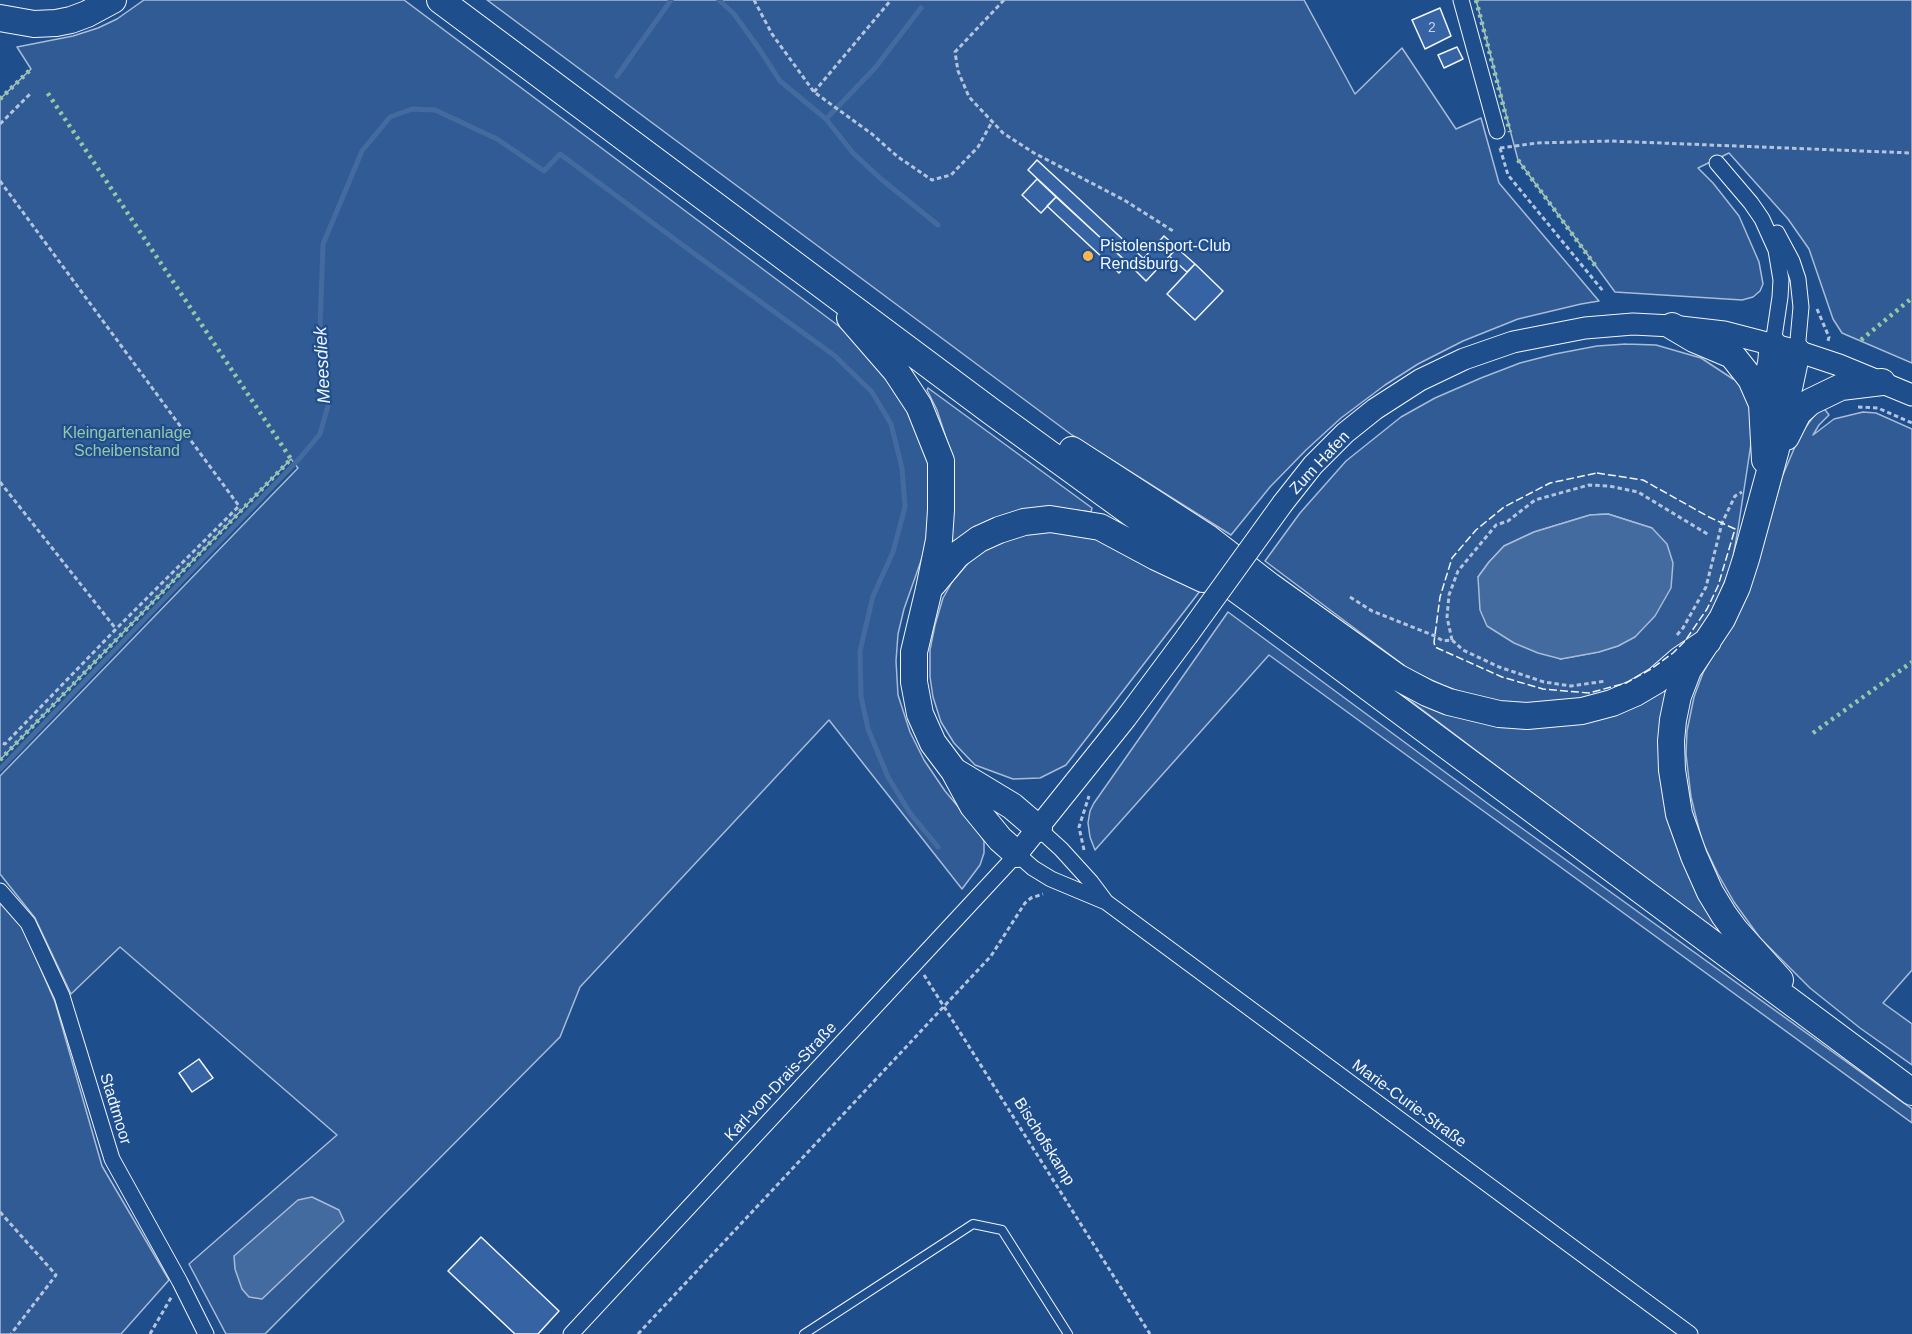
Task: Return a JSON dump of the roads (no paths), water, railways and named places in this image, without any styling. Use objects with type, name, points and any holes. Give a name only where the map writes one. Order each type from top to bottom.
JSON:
[{"type":"highway","points":[[0,18],[33,24],[56,23],[87,14],[113,0]]},
{"type":"highway","points":[[440,0],[1912,1092]]},
{"type":"highway","points":[[817,279],[896,371],[919,406],[941,461],[939,540],[914,652],[914,682],[920,714],[933,743],[954,771],[978,814],[1017,854]]},
{"type":"highway","points":[[1672,326],[1694,339],[1732,355],[1750,380],[1762,404]]},
{"type":"highway","points":[[1785,347],[1771,363],[1762,404],[1756,488],[1746,560],[1737,587],[1722,619],[1688,670],[1678,696],[1671,741],[1672,770],[1679,814],[1686,837],[1710,892],[1735,930],[1775,976],[1862,1055]]},
{"type":"highway","points":[[1776,449],[1785,347]]},
{"type":"highway","points":[[1756,488],[1798,413],[1810,402],[1841,387],[1882,382]]},
{"type":"highway","points":[[1001,418],[1050,436],[1208,538],[1270,586],[1397,677],[1449,702],[1499,714],[1527,716],[1582,711],[1612,703],[1635,693],[1657,680],[1680,660],[1708,641]]},
{"type":"highway","points":[[929,590],[957,555],[979,539],[1024,522],[1050,519],[1100,527],[1156,557],[1255,603]]},
{"type":"highway","points":[[954,771],[1012,806],[1039,829]]},
{"type":"main road","name":"Zum Hafen","points":[[1017,854],[1126,718],[1313,465],[1345,434],[1375,410],[1420,380],[1464,358],[1513,342],[1585,328],[1633,324],[1724,332],[1785,347],[1912,395]]},
{"type":"street","points":[[1461,0],[1497,131]]},
{"type":"street","points":[[1717,163],[1767,218],[1783,242],[1798,279],[1801,307],[1785,347]]},
{"type":"street","points":[[1751,202],[1762,219],[1776,250],[1785,347]]},
{"type":"street","name":"Marie-Curie-Straße","points":[[1039,829],[1061,849],[1106,902]]},
{"type":"street","name":"Marie-Curie-Straße","points":[[1017,854],[1033,868],[1051,879],[1106,902],[1690,1334]]},
{"type":"street","name":"Karl-von-Drais-Straße","points":[[571,1334],[1017,854]]},
{"type":"street","name":"Stadtmoor","points":[[0,891],[28,923],[62,996],[111,1159],[180,1282],[206,1334]]},
{"type":"lane","points":[[804,1334],[973,1224],[1002,1230],[1068,1334]]},
{"type":"waterway","name":"Meesdiek","points":[[617,76],[671,0]]},
{"type":"waterway","points":[[719,0],[734,14],[780,81],[826,119],[875,68],[921,8]]},
{"type":"waterway","name":"Meesdiek","points":[[0,769],[300,458],[320,434],[329,402],[320,328],[323,244],[362,151],[390,117],[412,109],[435,110],[497,139],[544,171],[560,154],[835,356],[872,392],[891,424],[902,468],[905,507],[893,552],[873,596],[860,651],[861,696],[868,729],[888,777],[910,813],[938,847]]},
{"type":"waterway","points":[[826,119],[853,153],[938,225]]},
{"type":"place","name":"Pistolensport-Club Rendsburg","points":[[1088,256]]},
{"type":"park label","name":"Kleingartenanlage Scheibenstand","points":[[127,443]]}]
